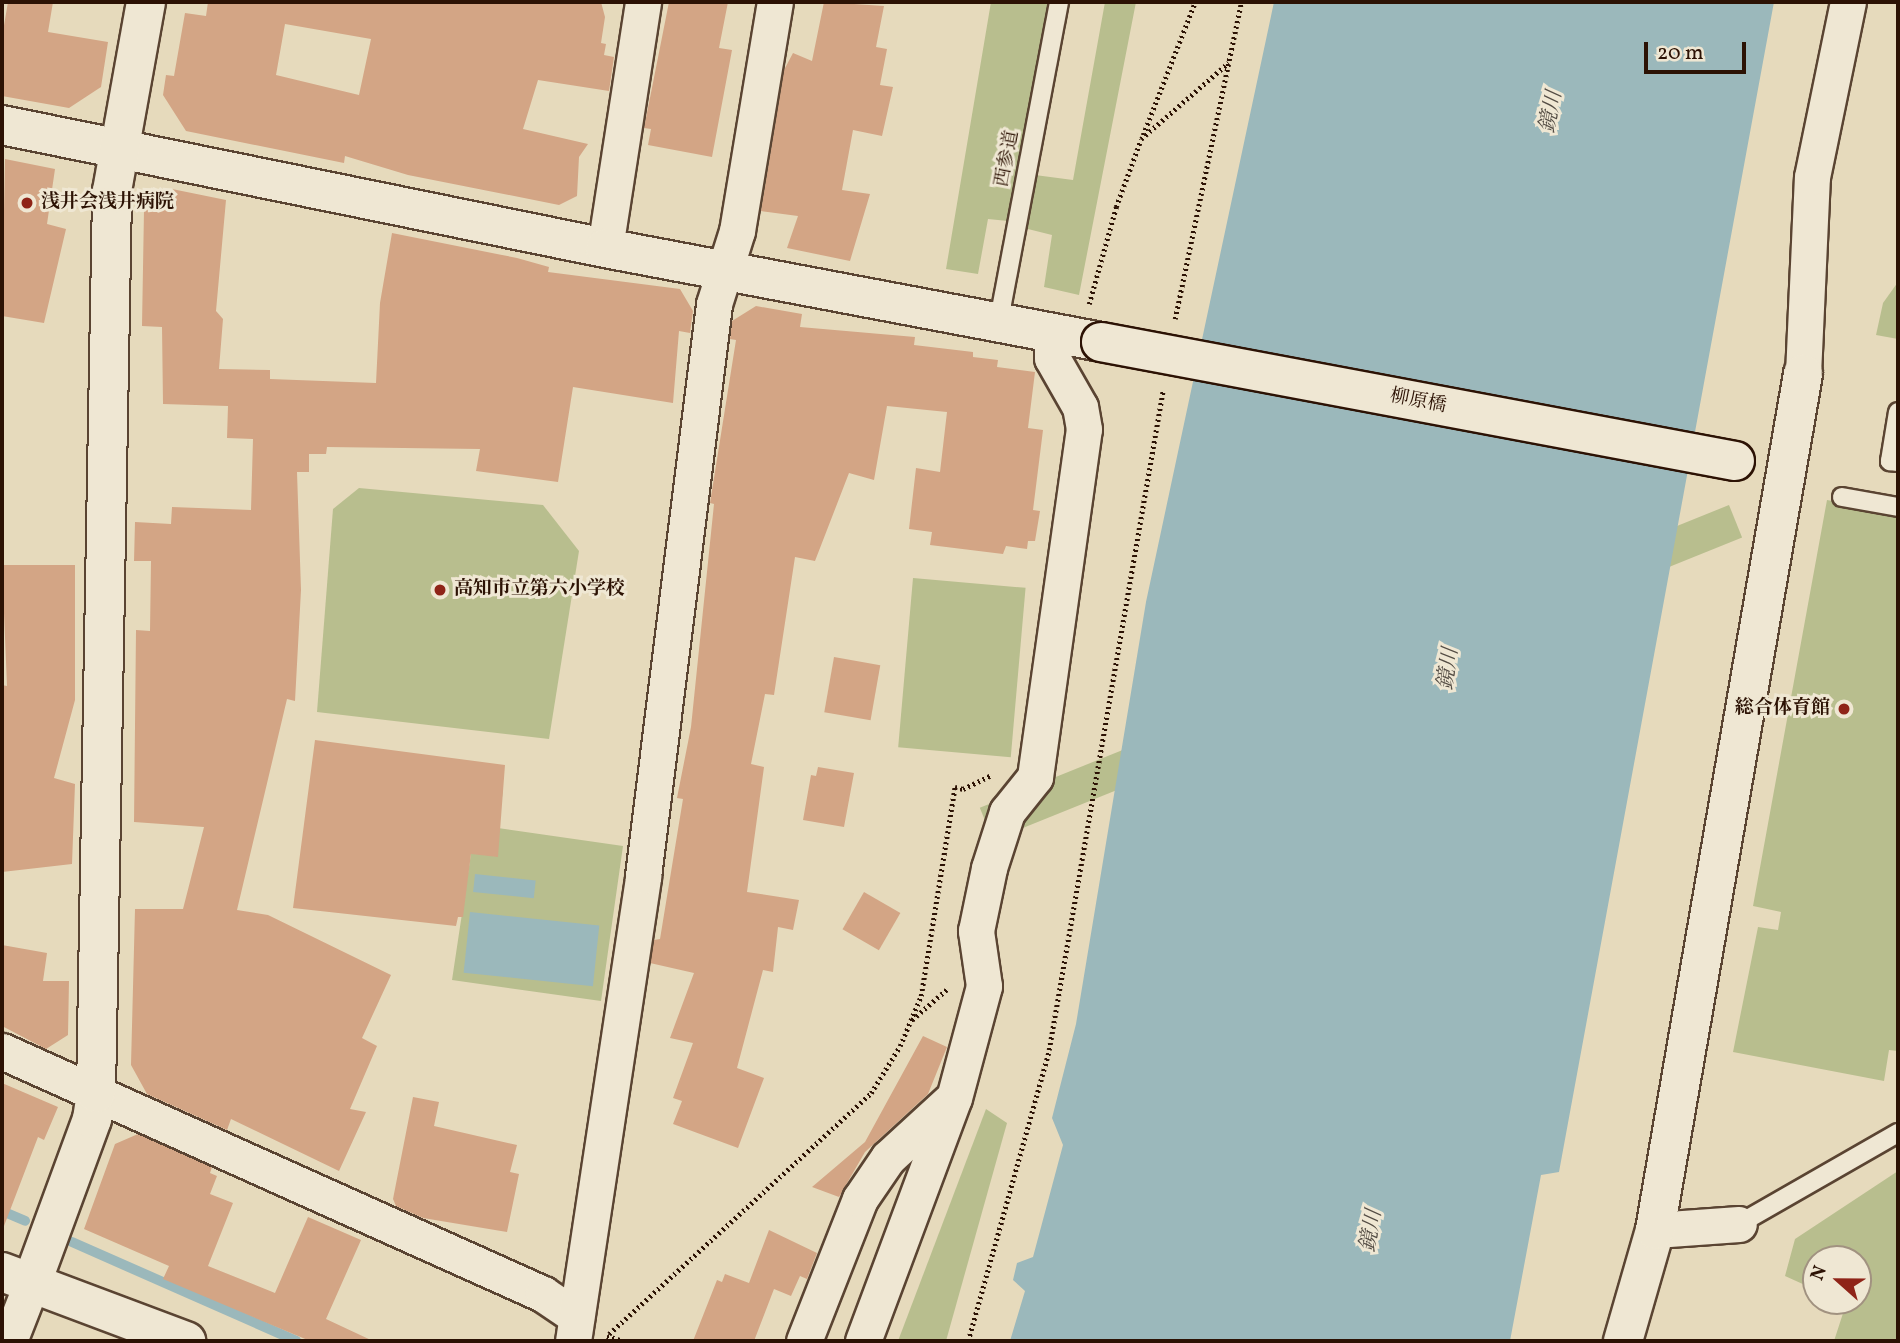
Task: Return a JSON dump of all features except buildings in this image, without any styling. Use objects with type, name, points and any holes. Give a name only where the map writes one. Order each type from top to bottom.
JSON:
[{"type":"street","points":[[9,1341],[11,1288],[92,1119],[96,1093],[112,191],[146,2]]},
{"type":"street","points":[[606,248],[643,2]]},
{"type":"street","points":[[585,1331],[714,304],[737,231],[775,2]]},
{"type":"street","points":[[1623,1341],[1655,1230],[1803,374],[1812,177],[1848,2]]},
{"type":"street","name":"柳原橋","points":[[2,125],[606,248],[726,268],[1052,334],[1094,326],[1785,470]]},
{"type":"street","points":[[863,1341],[954,1098],[984,986],[976,931],[989,868],[1007,812],[1035,777],[1084,429],[1080,407],[1052,358],[1052,334]]},
{"type":"street","points":[[2,1051],[543,1294],[585,1331]]},
{"type":"street","points":[[804,1341],[860,1199],[888,1158],[954,1098]]},
{"type":"street","points":[[1655,1230],[1739,1224]]},
{"type":"street","points":[[11,1288],[70,1295],[186,1341]]},
{"type":"lane","name":"西参道","points":[[998,324],[1059,2]]},
{"type":"lane","points":[[1898,412],[1890,461],[1898,462]]},
{"type":"lane","points":[[1842,497],[1898,507]]},
{"type":"lane","points":[[1739,1224],[1898,1133]]},
{"type":"path","points":[[1094,326],[1116,207],[1195,2]]},
{"type":"path","points":[[1173,329],[1241,2]]},
{"type":"path","points":[[1141,139],[1228,63]]},
{"type":"path","points":[[968,1341],[1049,1050],[1164,384]]},
{"type":"path","points":[[585,1331],[871,1093],[912,1021]]},
{"type":"path","points":[[585,1331],[623,1341]]},
{"type":"green space","points":[[991,2],[1050,2],[1008,221],[988,219],[978,274],[946,269]]},
{"type":"green space","points":[[1105,2],[1136,2],[1079,295],[1044,287],[1052,235],[1024,228],[1035,175],[1073,180]]},
{"type":"green space","points":[[1898,282],[1898,339],[1876,335],[1883,303]]},
{"type":"green space","points":[[359,488],[543,505],[579,551],[549,739],[317,712],[333,509]]},
{"type":"green space","name":"総合体育館","points":[[1827,500],[1898,513],[1898,1051],[1889,1050],[1884,1081],[1733,1052],[1758,927],[1778,930],[1781,912],[1753,906]]},
{"type":"green space","points":[[1729,505],[1742,537],[993,840],[980,808]]},
{"type":"green space","points":[[913,578],[1026,588],[1011,757],[898,747]]},
{"type":"green space","points":[[487,788],[503,790],[498,828],[623,846],[601,1001],[452,980],[475,827]]},
{"type":"green space","points":[[986,1109],[1007,1123],[946,1341],[898,1341]]},
{"type":"green space","points":[[1898,1171],[1898,1341],[1834,1341],[1842,1315],[1872,1315],[1872,1245],[1802,1245],[1802,1284],[1785,1276],[1795,1239]]},
{"type":"water","name":"鏡川","points":[[1274,2],[1774,2],[1559,1172],[1541,1175],[1510,1341],[1010,1341],[1025,1291],[1013,1280],[1017,1263],[1033,1257],[1063,1145],[1052,1118],[1076,1024],[1146,602]]},
{"type":"water","points":[[475,874],[536,880],[534,898],[473,892]]},
{"type":"water","points":[[470,912],[599,926],[593,986],[464,973]]},
{"type":"waterway","points":[[2,1211],[25,1221]]},
{"type":"waterway","points":[[72,1242],[296,1341]]},
{"type":"place","name":"浅井会浅井病院","points":[[27,203]]},
{"type":"place","name":"高知市立第六小学校","points":[[440,590]]},
{"type":"place","name":"総合体育館","points":[[1844,709]]}]
